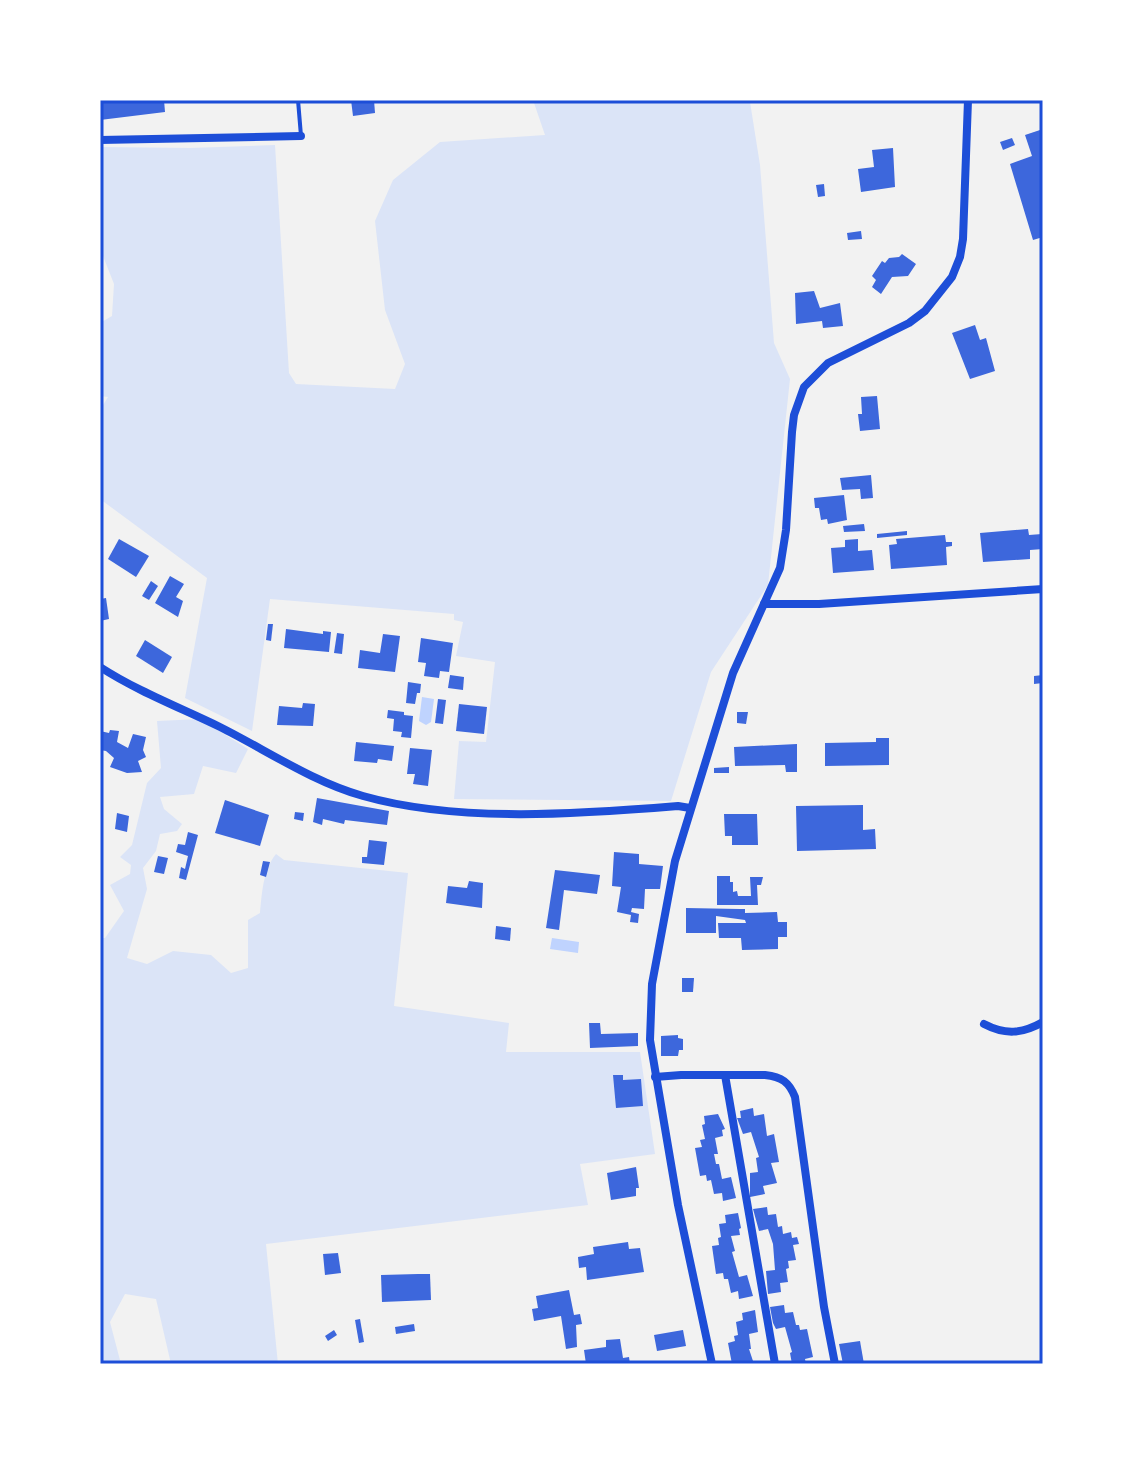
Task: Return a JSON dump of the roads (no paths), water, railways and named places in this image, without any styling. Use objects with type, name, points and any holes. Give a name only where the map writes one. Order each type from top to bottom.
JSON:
[{"type":"street","points":[[712,1364],[678,1205],[655,1077],[649,1014],[675,861],[733,673],[783,556],[794,415],[804,387],[828,363],[909,323],[925,311],[952,277],[960,257],[967,200],[968,100]]},
{"type":"street","points":[[100,140],[301,136]]},
{"type":"street","points":[[764,604],[819,604],[1043,589]]},
{"type":"street","points":[[100,667],[316,777],[362,796],[420,807],[513,813],[690,808]]},
{"type":"street","points":[[984,1024],[1009,1033],[1023,1031],[1043,1022]]},
{"type":"street","points":[[655,1077],[725,1075],[777,1077],[786,1081],[795,1097],[824,1307],[835,1364]]},
{"type":"street","points":[[725,1075],[775,1364]]},
{"type":"lane","points":[[298,100],[301,136]]},
{"type":"water","points":[[422,697],[434,699],[431,722],[426,725],[419,721]]},
{"type":"water","points":[[552,938],[579,942],[578,953],[550,949]]}]
